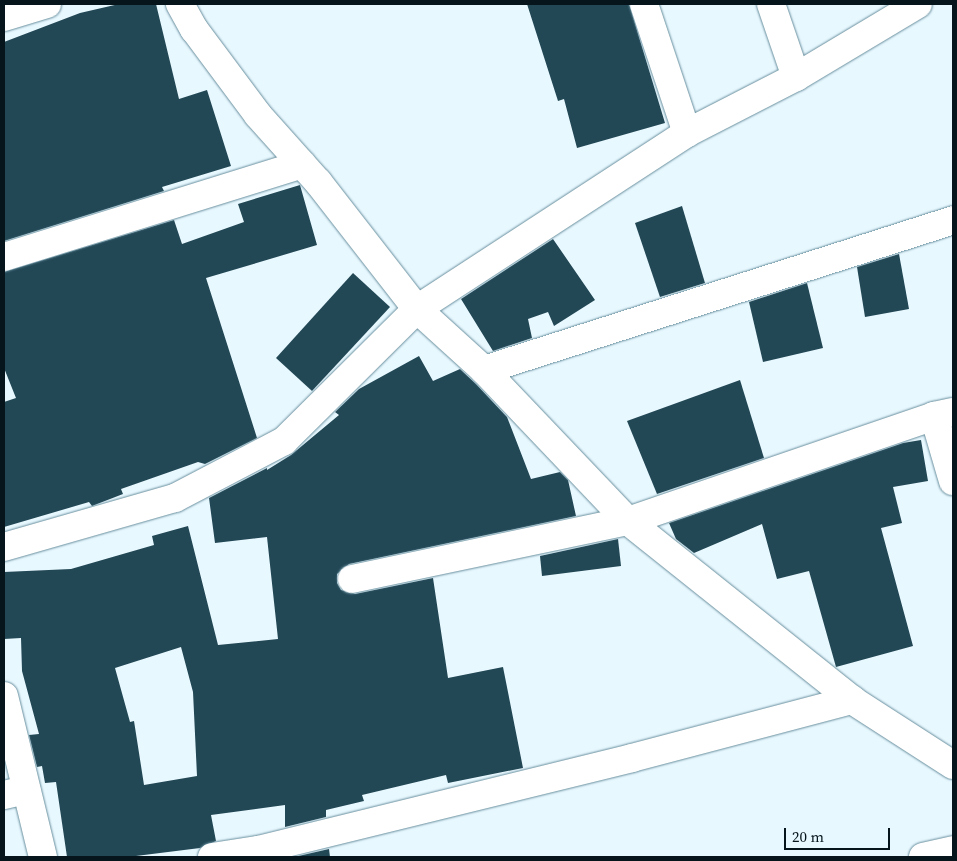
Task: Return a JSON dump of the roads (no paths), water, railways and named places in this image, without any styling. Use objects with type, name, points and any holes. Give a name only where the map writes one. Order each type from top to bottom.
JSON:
[{"type":"street","points":[[4,17],[47,4]]},
{"type":"street","points":[[180,4],[194,29],[258,115],[302,164],[417,309],[484,370],[628,521],[852,700],[953,766]]},
{"type":"street","points":[[644,4],[687,133]]},
{"type":"street","points":[[771,4],[796,78]]},
{"type":"street","points":[[4,547],[175,498],[284,441],[417,309],[687,133],[796,78],[918,4]]},
{"type":"street","points":[[4,257],[302,164]]},
{"type":"street","points":[[484,370],[953,220]]},
{"type":"street","points":[[352,579],[628,521],[944,414],[953,480]]},
{"type":"street","points":[[4,696],[15,793],[43,857]]},
{"type":"street","points":[[212,857],[259,854],[852,700]]},
{"type":"street","points":[[924,857],[953,850]]}]
